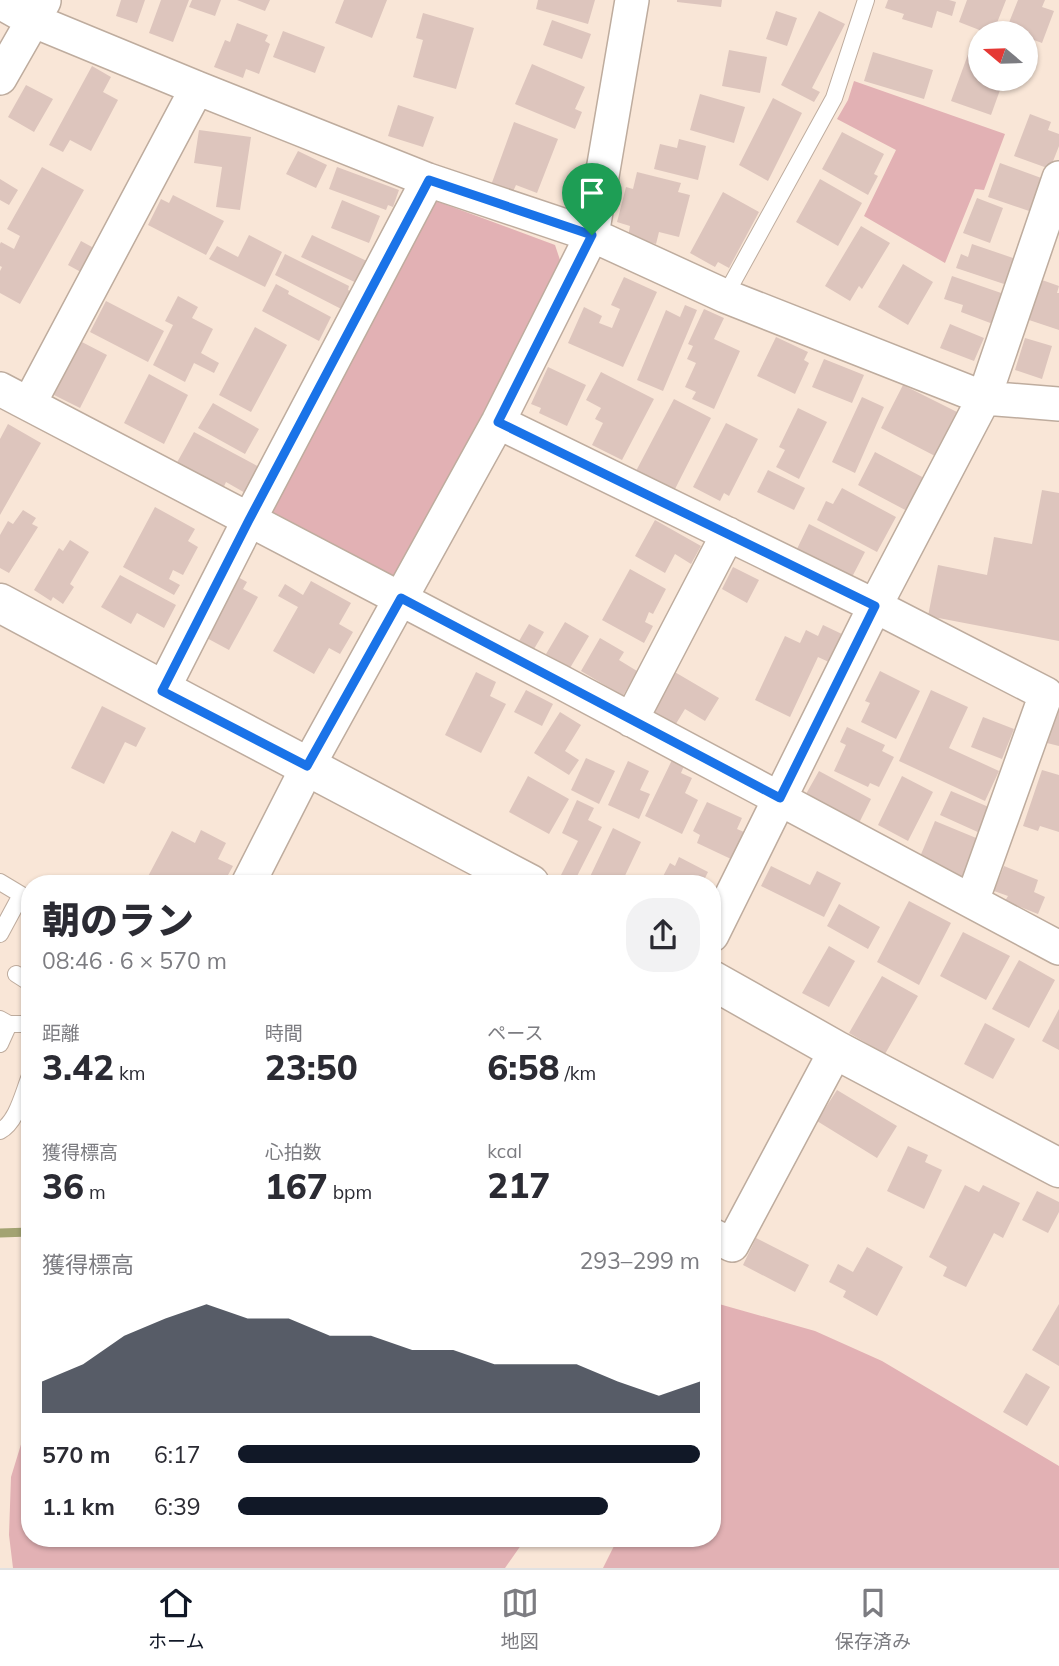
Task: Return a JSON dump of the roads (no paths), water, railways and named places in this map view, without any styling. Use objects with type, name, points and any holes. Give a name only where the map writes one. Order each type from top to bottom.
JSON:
[{"type":"street","points":[[252,875],[307,766],[498,422],[592,235],[632,0]]},
{"type":"street","points":[[0,2],[38,10],[197,88],[429,180],[592,235],[725,296],[984,398],[1059,404]]},
{"type":"street","points":[[0,78],[38,10]]},
{"type":"street","points":[[29,404],[197,88]]},
{"type":"street","points":[[721,917],[875,606],[984,398],[1059,178]]},
{"type":"street","points":[[162,691],[429,180]]},
{"type":"street","points":[[0,389],[631,719],[1059,948]]},
{"type":"street","points":[[498,422],[875,606],[1046,694],[972,901]]},
{"type":"street","points":[[631,719],[728,534]]},
{"type":"street","points":[[0,603],[513,875]]},
{"type":"street","points":[[721,985],[835,1050],[1058,1166]]},
{"type":"street","points":[[721,1240],[732,1245],[835,1050]]},
{"type":"lane","points":[[725,296],[834,98],[866,0]]},
{"type":"lane","points":[[0,882],[21,895]]},
{"type":"lane","points":[[0,933],[21,905]]},
{"type":"lane","points":[[0,1044],[4,1022]]},
{"type":"lane","points":[[0,1131],[8,1126],[21,1101]]},
{"type":"waterway","points":[[0,1233],[21,1232]]}]
